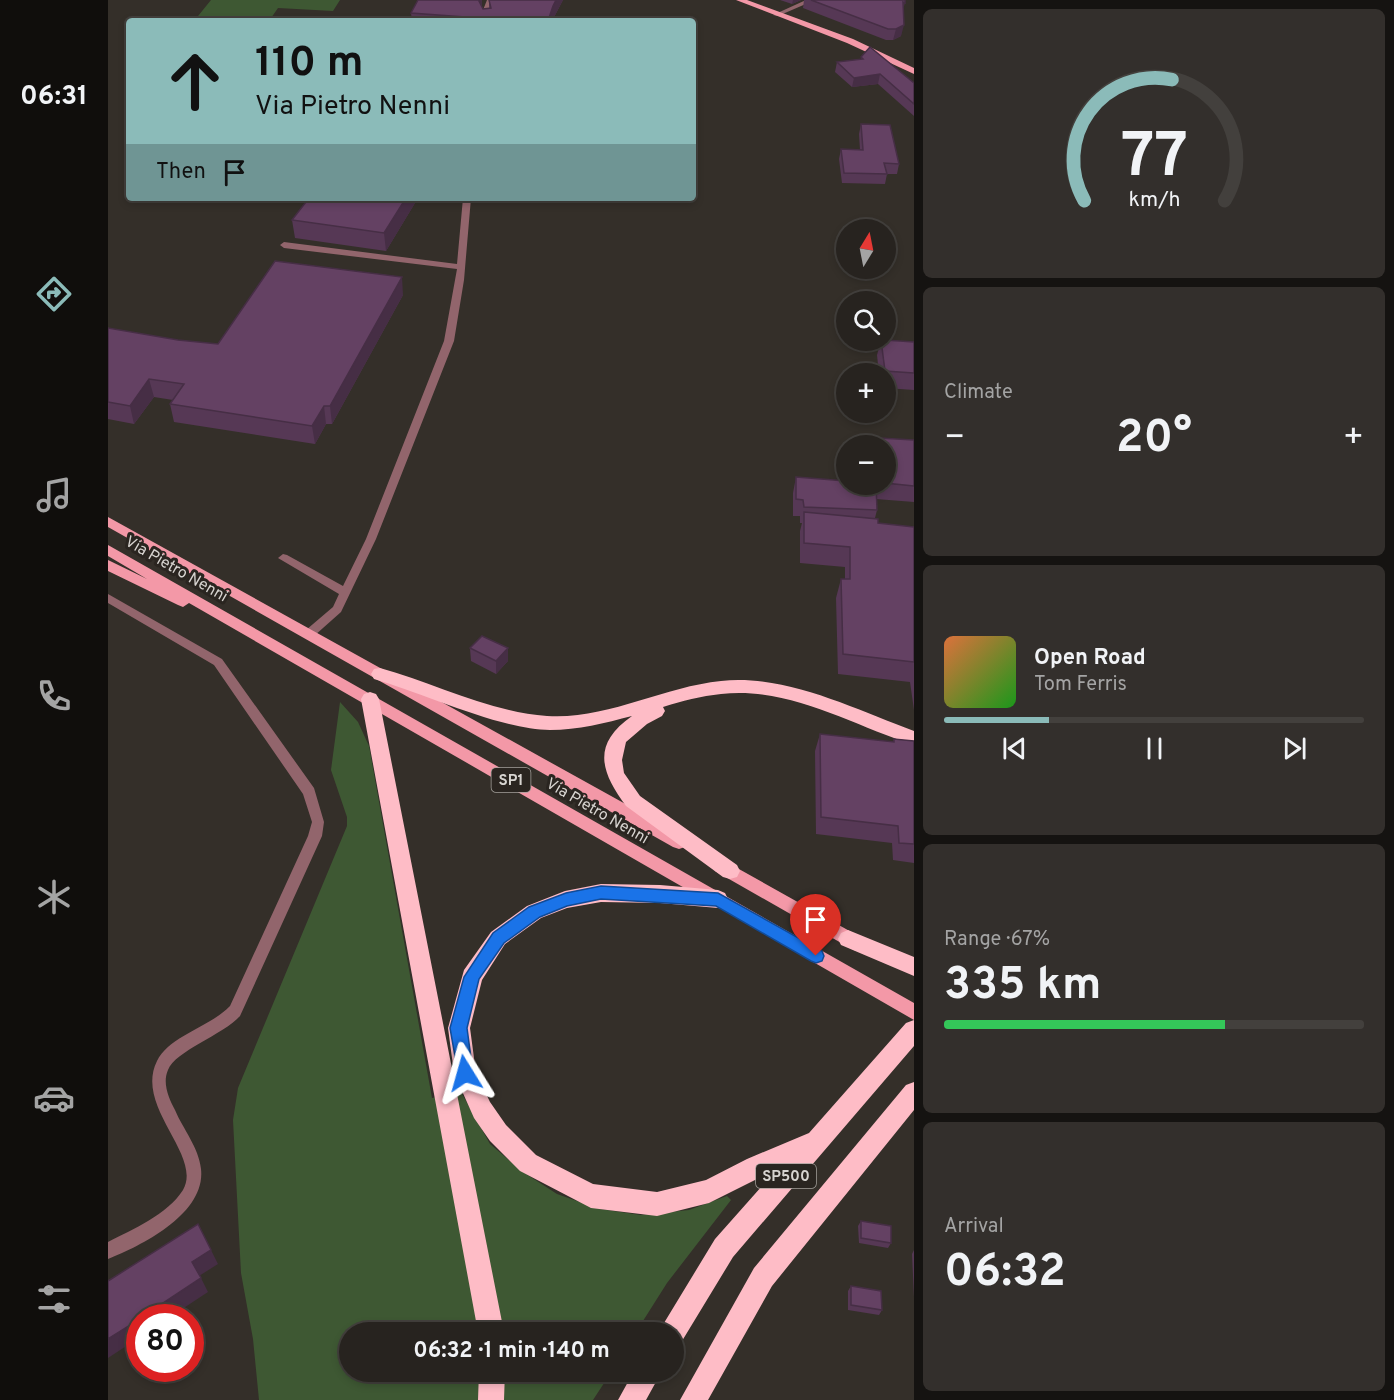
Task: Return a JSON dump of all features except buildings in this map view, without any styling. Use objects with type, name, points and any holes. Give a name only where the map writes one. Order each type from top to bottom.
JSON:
[{"type":"highway","points":[[380,674],[418,684],[490,713],[547,723],[586,721],[724,687],[761,688],[798,697],[914,738]]},
{"type":"highway","points":[[696,693],[629,725],[615,743],[611,762],[620,786],[633,801],[730,871]]},
{"type":"highway","points":[[370,699],[489,1322]]},
{"type":"highway","points":[[718,899],[660,894],[601,893],[566,900],[534,912],[498,938],[472,977],[459,1028],[465,1073],[482,1110],[498,1133],[528,1163],[591,1196],[657,1204],[709,1191],[755,1167],[815,1142]]},
{"type":"highway","points":[[848,939],[914,968]]},
{"type":"highway","name":"SP500","points":[[679,1322],[724,1248],[914,1030]]},
{"type":"highway","name":"SP500","points":[[693,1400],[764,1278],[914,1093]]},
{"type":"highway","points":[[491,1400],[492,1382]]},
{"type":"highway","points":[[631,1400],[642,1382]]},
{"type":"main road","points":[[740,0],[850,41],[914,71]]},
{"type":"main road","name":"Via Pietro Nenni","points":[[108,521],[914,976]]},
{"type":"main road","name":"Via Pietro Nenni","points":[[108,550],[914,1012]]},
{"type":"main road","points":[[108,565],[171,598],[225,617]]},
{"type":"street","points":[[485,18],[490,0]]},
{"type":"street","points":[[776,15],[812,0]]},
{"type":"street","points":[[310,633],[337,609],[371,539],[449,341],[467,201]]},
{"type":"street","points":[[284,245],[460,267]]},
{"type":"street","points":[[283,558],[345,592]]},
{"type":"street","points":[[108,598],[218,662],[309,792],[318,822],[315,836],[235,1011],[229,1020],[175,1050],[164,1062],[159,1073],[161,1098],[194,1168],[192,1186],[184,1203],[167,1217],[108,1251]]},
{"type":"green space","points":[[211,0],[340,0],[333,11],[278,8],[271,18],[196,18]]},
{"type":"green space","points":[[340,702],[358,722],[369,746],[432,1098],[461,1092],[490,1144],[523,1172],[557,1194],[600,1209],[641,1215],[689,1210],[727,1196],[731,1200],[667,1283],[642,1322],[339,1322],[339,1382],[605,1382],[593,1400],[259,1400],[253,1339],[241,1273],[233,1120],[238,1088],[347,826],[347,817],[331,770]]},
{"type":"route","points":[[465,1073],[459,1028],[472,977],[498,938],[534,912],[566,900],[601,893],[660,894],[718,899],[816,956]]}]
